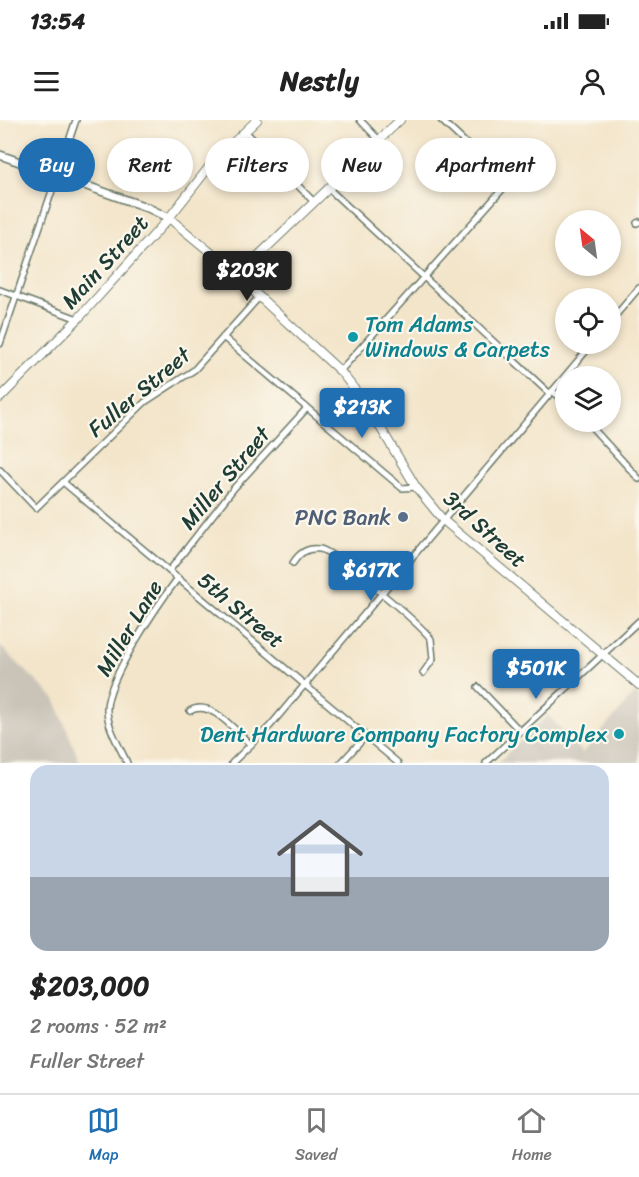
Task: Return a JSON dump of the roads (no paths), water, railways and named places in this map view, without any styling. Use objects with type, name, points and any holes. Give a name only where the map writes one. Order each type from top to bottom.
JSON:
[{"type":"main road","name":"Main Street","points":[[0,398],[78,319],[168,218],[213,162],[256,120]]},
{"type":"main road","points":[[381,138],[400,120]]},
{"type":"main road","points":[[237,276],[326,192]]},
{"type":"main road","points":[[168,218],[260,296],[340,371],[367,405],[416,487]]},
{"type":"main road","name":"3rd Street","points":[[416,487],[443,520],[639,685]]},
{"type":"street","points":[[70,138],[76,120]]},
{"type":"street","points":[[360,120],[377,138]]},
{"type":"street","points":[[340,371],[508,183],[441,120]]},
{"type":"street","points":[[246,130],[314,202]]},
{"type":"street","points":[[0,155],[18,162]]},
{"type":"street","points":[[95,189],[146,207],[168,218]]},
{"type":"street","points":[[0,344],[52,192]]},
{"type":"street","points":[[332,192],[424,278],[555,395]]},
{"type":"street","points":[[621,309],[639,288]]},
{"type":"street","points":[[0,290],[78,319]]},
{"type":"street","name":"Fuller Street","points":[[0,470],[36,508],[154,395],[194,370],[260,296]]},
{"type":"street","name":"3rd Street","points":[[223,337],[402,488],[416,487]]},
{"type":"street","points":[[232,763],[305,685],[583,354]]},
{"type":"street","name":"Miller Street","points":[[169,571],[229,495],[307,408]]},
{"type":"street","points":[[596,432],[639,479]]},
{"type":"street","name":"5th Street","points":[[63,482],[398,763]]},
{"type":"street","points":[[293,563],[298,556],[308,550],[326,551],[381,595],[431,639],[434,659],[423,673]]},
{"type":"street","name":"Miller Lane","points":[[127,763],[109,724],[108,699],[153,610],[178,578]]},
{"type":"street","points":[[486,763],[639,621]]},
{"type":"street","points":[[478,687],[520,731]]},
{"type":"street","points":[[190,711],[197,707],[208,708],[251,745]]},
{"type":"street","points":[[341,763],[366,736]]},
{"type":"place","name":"Tom Adams Windows & Carpets","points":[[353,337]]},
{"type":"place","name":"PNC Bank","points":[[403,517]]},
{"type":"place","name":"Dent Hardware Company Factory Complex","points":[[619,734]]}]
